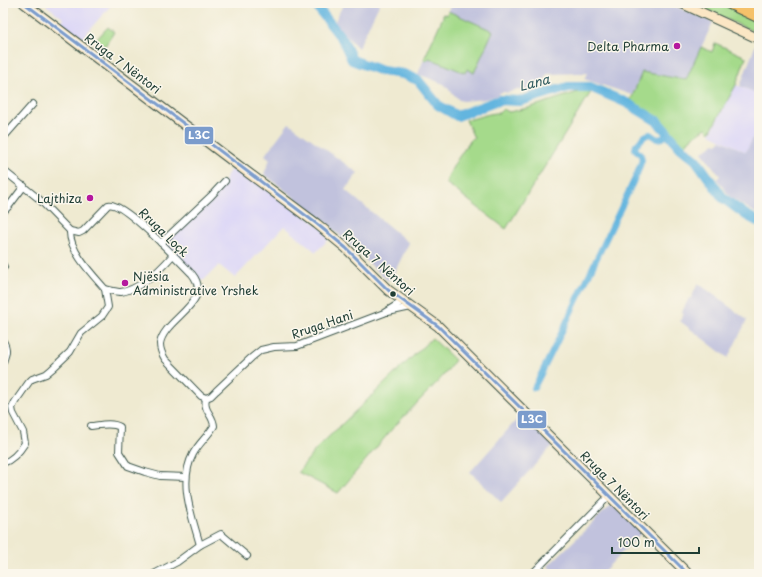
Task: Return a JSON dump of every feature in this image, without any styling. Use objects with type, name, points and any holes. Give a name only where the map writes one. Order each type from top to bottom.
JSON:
[{"type":"highway","points":[[729,3],[759,17]]},
{"type":"highway","points":[[752,3],[759,6]]},
{"type":"main road","name":"Rruga 7 Nëntori","points":[[24,3],[317,224],[346,248],[388,290],[438,326],[687,573]]},
{"type":"main road","points":[[681,3],[759,39]]},
{"type":"street","points":[[3,138],[33,104]]},
{"type":"street","points":[[3,170],[39,199],[70,231],[70,238],[78,254],[105,289],[108,307],[102,316],[81,333],[70,352],[57,365],[46,374],[32,379],[21,392],[12,408],[12,413],[23,432],[25,443],[19,452],[11,459],[3,463]]},
{"type":"street","points":[[161,243],[225,182]]},
{"type":"street","points":[[3,212],[24,186]]},
{"type":"street","name":"Rruga Loçk","points":[[70,231],[79,233],[83,231],[104,208],[111,204],[116,205],[127,212],[161,243],[198,281],[199,286],[194,300],[165,334],[160,346],[161,352],[165,359],[201,396],[206,398]]},
{"type":"street","points":[[105,289],[121,292],[133,288],[152,275],[173,255]]},
{"type":"street","name":"Rruga Hani","points":[[384,313],[403,301]]},
{"type":"street","name":"Rruga Hani","points":[[206,398],[216,392],[261,350],[274,347],[297,346],[384,313],[411,307]]},
{"type":"street","points":[[3,341],[6,346],[3,362]]},
{"type":"street","points":[[200,544],[191,512],[186,477],[193,453],[214,426],[214,423],[204,404],[206,398]]},
{"type":"street","points":[[91,426],[112,424],[120,427],[119,452],[128,466],[160,476],[186,477]]},
{"type":"street","points":[[532,574],[609,496]]},
{"type":"street","points":[[154,574],[177,562],[200,544],[221,534],[247,556]]},
{"type":"shaded area","points":[[48,3],[113,3],[82,38],[61,23],[64,19],[46,5]]},
{"type":"shaded area","points":[[344,3],[380,3],[358,48],[334,23]]},
{"type":"shaded area","points":[[452,3],[667,3],[713,22],[686,80],[642,72],[632,95],[584,79],[587,73],[547,74],[540,91],[515,90],[508,93],[499,93],[499,95],[485,99],[463,101],[459,100],[444,84],[418,74],[424,59],[427,60],[429,58],[465,73],[467,69],[474,72],[493,31],[448,11]]},
{"type":"shaded area","points":[[756,44],[759,45],[759,85],[756,93],[740,86]]},
{"type":"shaded area","points":[[736,85],[759,94],[759,125],[746,152],[710,134]]},
{"type":"shaded area","points":[[289,123],[358,173],[345,190],[409,243],[391,279],[387,280],[322,219],[264,174],[270,159],[265,155]]},
{"type":"shaded area","points":[[759,125],[759,215],[730,197],[717,179],[720,176],[702,152],[715,143],[717,144],[721,140],[746,152]]},
{"type":"shaded area","points":[[235,163],[332,236],[316,252],[284,226],[235,278],[219,265],[204,280],[197,281],[161,243],[225,182],[227,175]]},
{"type":"shaded area","points":[[698,283],[747,320],[728,358],[680,321],[684,314],[682,312],[689,298],[691,299]]},
{"type":"shaded area","points":[[521,415],[553,445],[501,502],[470,472]]},
{"type":"shaded area","points":[[615,501],[644,530],[601,574],[555,574],[548,566]]},
{"type":"green space","points":[[691,3],[721,3],[759,21],[759,34]]},
{"type":"green space","points":[[448,11],[493,31],[474,73],[467,69],[465,73],[429,58],[427,61],[424,59],[443,14],[447,15]]},
{"type":"green space","points":[[108,27],[114,32],[105,46],[96,40]]},
{"type":"green space","points":[[715,43],[746,57],[736,85],[710,132],[706,128],[690,139],[684,147],[660,119],[630,102],[642,72],[686,80],[701,47],[712,52]]},
{"type":"green space","points":[[581,91],[591,92],[506,229],[446,183],[457,160],[471,139],[474,138],[466,120],[499,113],[503,109],[509,112],[528,108]]},
{"type":"green space","points":[[432,338],[455,360],[444,375],[392,429],[338,493],[298,472],[317,448]]},
{"type":"waterway","name":"Lana","points":[[314,3],[343,40],[352,60],[382,71],[403,74],[418,80],[438,105],[457,116],[500,100],[520,101],[568,87],[590,87],[627,103],[657,121],[680,147],[696,160],[723,198],[746,215],[759,222]]},
{"type":"waterway","points":[[534,388],[637,174],[642,160],[641,155],[635,149],[636,145],[643,137],[647,135],[650,134],[657,139],[663,138],[667,133]]},
{"type":"transit line","name":"L3C","points":[[24,3],[317,224],[346,248],[388,290],[438,326],[688,574]]},
{"type":"place","name":"Delta Pharma","points":[[677,46]]},
{"type":"place","name":"Lajthiza","points":[[90,198]]},
{"type":"place","name":"Njësia Administrative Yrshek","points":[[125,283]]}]
